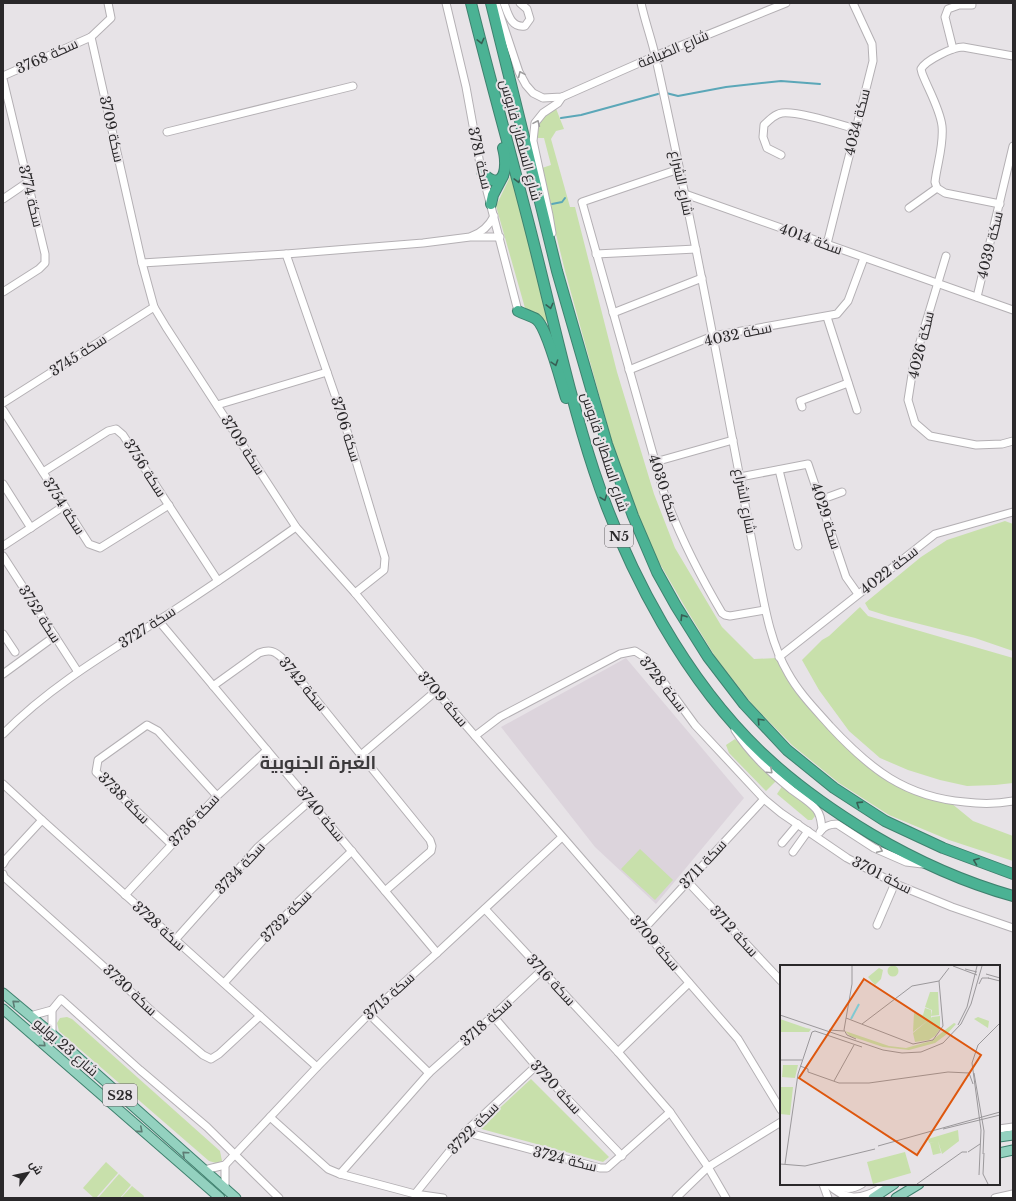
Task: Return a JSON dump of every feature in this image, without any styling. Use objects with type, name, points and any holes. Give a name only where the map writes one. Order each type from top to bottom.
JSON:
[{"type":"highway","name":"شارع السلطان قابوس","points":[[471,3],[526,211],[570,388],[594,472],[619,536],[643,590],[673,641],[720,708],[762,754],[795,782],[832,810],[928,865],[997,892],[1013,896]]},
{"type":"highway","name":"شارع السلطان قابوس","points":[[491,3],[557,271],[607,444],[633,516],[661,579],[676,606],[708,656],[744,704],[787,750],[834,788],[885,821],[943,848],[1013,874]]},
{"type":"highway","points":[[491,83],[505,161],[503,176],[493,195],[491,204]]},
{"type":"highway","points":[[482,172],[493,181],[499,180],[503,176]]},
{"type":"highway","points":[[518,311],[536,319],[541,325],[569,407],[594,472]]},
{"type":"main road","name":"شارع 23 يوليو","points":[[3,993],[52,1034],[236,1198]]},
{"type":"main road","name":"شارع 23 يوليو","points":[[3,1009],[220,1198]]},
{"type":"main road","points":[[1000,1137],[1013,1135]]},
{"type":"main road","points":[[1000,1153],[1013,1150]]},
{"type":"main road","points":[[873,1198],[892,1185]]},
{"type":"main road","points":[[896,1198],[917,1185]]},
{"type":"street","points":[[91,37],[111,18],[108,3]]},
{"type":"street","name":"سكة 3781","points":[[446,3],[466,87],[482,172],[518,311]]},
{"type":"street","points":[[496,3],[519,72],[526,85],[533,94],[543,98],[562,98]]},
{"type":"street","points":[[504,3],[509,18],[519,27],[525,26],[530,20],[527,9],[520,3]]},
{"type":"street","name":"شارع الشراع","points":[[641,3],[655,56],[685,194],[765,610],[779,657],[788,675],[805,699],[855,752],[883,775],[900,785],[917,792],[951,801],[994,804],[1013,801]]},
{"type":"street","name":"شارع الضيافة","points":[[562,98],[655,56],[786,3]]},
{"type":"street","name":"سكة 4034","points":[[827,244],[873,61],[872,44],[853,3]]},
{"type":"street","points":[[953,49],[945,17],[948,9],[958,5],[972,4]]},
{"type":"street","name":"سكة 3768","points":[[3,78],[91,37]]},
{"type":"street","name":"سكة 3709","points":[[91,37],[142,263],[154,307],[217,405],[296,527],[355,593],[436,691],[738,1039],[780,1108]]},
{"type":"street","points":[[1000,204],[945,193],[937,188],[935,182],[941,144],[942,126],[940,117],[921,69],[926,63],[953,49],[963,47],[1013,56]]},
{"type":"street","name":"سكة 3774","points":[[3,78],[45,254],[45,263],[39,269],[3,292]]},
{"type":"street","points":[[167,132],[353,86]]},
{"type":"street","points":[[557,271],[549,215],[533,141],[535,124],[543,113],[558,103],[562,98]]},
{"type":"street","points":[[781,155],[767,148],[762,137],[764,124],[772,117],[782,113],[804,116],[856,129]]},
{"type":"street","name":"سكة 4039","points":[[977,297],[1013,146]]},
{"type":"street","name":"سكة 4030","points":[[679,168],[582,202],[664,493],[677,528],[703,580],[722,613],[730,616],[765,610]]},
{"type":"street","points":[[3,199],[28,182]]},
{"type":"street","points":[[909,208],[937,188]]},
{"type":"street","name":"سكة 4014","points":[[685,194],[1013,310]]},
{"type":"street","points":[[470,237],[478,234],[484,229],[494,216]]},
{"type":"street","points":[[142,263],[286,254],[423,243],[470,237],[500,237]]},
{"type":"street","points":[[596,254],[696,249]]},
{"type":"street","name":"سكة 3706","points":[[286,254],[344,421],[385,558],[384,570],[355,593]]},
{"type":"street","points":[[938,283],[946,256]]},
{"type":"street","name":"سكة 4032","points":[[629,370],[713,336],[827,317],[837,314],[848,301],[864,258]]},
{"type":"street","points":[[613,313],[702,278]]},
{"type":"street","name":"سكة 4026","points":[[938,283],[914,362],[908,400],[915,423],[930,436],[976,444],[1002,444],[1013,441]]},
{"type":"street","name":"سكة 3745","points":[[3,403],[154,307]]},
{"type":"street","points":[[827,317],[857,410]]},
{"type":"street","points":[[217,405],[327,372]]},
{"type":"street","points":[[802,407],[800,401],[848,383]]},
{"type":"street","name":"سكة 3754","points":[[3,410],[89,544],[100,548],[168,505]]},
{"type":"street","name":"سكة 3756","points":[[43,472],[108,431],[116,429],[123,435],[218,581]]},
{"type":"street","points":[[655,462],[733,440]]},
{"type":"street","name":"سكة 4029","points":[[740,477],[808,464],[846,577],[858,594]]},
{"type":"street","points":[[779,470],[798,546]]},
{"type":"street","points":[[3,484],[31,528]]},
{"type":"street","points":[[820,500],[842,492]]},
{"type":"street","points":[[3,546],[64,506]]},
{"type":"street","name":"سكة 4022","points":[[779,657],[935,534],[1013,512]]},
{"type":"street","name":"سكة 3727","points":[[3,734],[40,700],[78,672],[218,581],[296,527]]},
{"type":"street","name":"سكة 3752","points":[[3,556],[78,672]]},
{"type":"street","name":"سكة 3740","points":[[158,620],[437,953]]},
{"type":"street","points":[[3,634],[14,652]]},
{"type":"street","points":[[3,674],[55,636]]},
{"type":"street","name":"سكة 3742","points":[[214,686],[259,653],[267,650],[276,652],[288,666],[430,840],[432,846],[431,851],[385,891]]},
{"type":"street","name":"سكة 3728","points":[[475,736],[500,717],[620,654],[635,651],[646,658],[695,726],[764,800]]},
{"type":"street","points":[[361,755],[436,691]]},
{"type":"street","points":[[720,708],[746,747],[771,772],[816,810],[821,818],[822,829]]},
{"type":"street","name":"سكة 3738","points":[[172,844],[96,772],[98,760],[147,725],[158,730],[217,796]]},
{"type":"street","name":"سكة 3736","points":[[124,894],[217,796],[267,750]]},
{"type":"street","name":"سكة 3728","points":[[3,784],[317,1067]]},
{"type":"street","name":"سكة 3701","points":[[764,800],[847,858],[895,883],[952,907],[1013,928]]},
{"type":"street","name":"سكة 3711","points":[[643,930],[764,800]]},
{"type":"street","name":"سكة 3734","points":[[175,940],[258,847],[310,801]]},
{"type":"street","points":[[3,864],[42,820]]},
{"type":"street","points":[[782,843],[798,824]]},
{"type":"street","points":[[816,837],[822,829],[831,824],[837,824],[874,848],[906,862],[928,865]]},
{"type":"street","points":[[793,852],[808,831]]},
{"type":"street","name":"سكة 3715","points":[[225,1165],[369,1014],[562,837]]},
{"type":"street","name":"سكة 3732","points":[[224,983],[297,903],[352,851]]},
{"type":"street","name":"سكة 3730","points":[[3,874],[4,877],[155,1014],[204,1055],[211,1059],[219,1054],[260,1016]]},
{"type":"street","name":"سكة 3712","points":[[687,881],[780,980]]},
{"type":"street","points":[[878,925],[895,883]]},
{"type":"street","name":"سكة 3716","points":[[484,909],[618,1052],[670,1112],[708,1167],[726,1198]]},
{"type":"street","name":"سكة 3718","points":[[340,1174],[429,1073],[542,970]]},
{"type":"street","points":[[618,1052],[689,983]]},
{"type":"street","points":[[30,1016],[52,1010],[61,999],[140,1070],[207,1127],[279,1198]]},
{"type":"street","points":[[52,1010],[52,1034]]},
{"type":"street","points":[[369,1014],[429,1073]]},
{"type":"street","name":"سكة 3720","points":[[493,1016],[536,1066],[622,1156]]},
{"type":"street","name":"سكة 3722","points":[[415,1194],[465,1132],[536,1066]]},
{"type":"street","name":"سكة 3724","points":[[465,1132],[600,1168],[607,1168],[670,1112]]},
{"type":"street","points":[[270,1117],[323,1166],[340,1174],[415,1194],[443,1198]]},
{"type":"street","points":[[676,1198],[708,1167],[780,1123]]},
{"type":"street","points":[[1000,1129],[1013,1127]]},
{"type":"street","points":[[204,1170],[225,1165],[225,1189]]},
{"type":"street","points":[[823,1185],[828,1198]]},
{"type":"street","points":[[829,1185],[843,1195],[856,1198],[875,1192],[886,1185]]},
{"type":"street","points":[[839,1185],[849,1189],[860,1185]]},
{"type":"street","points":[[994,1198],[1013,1194]]},
{"type":"shaded area","points":[[626,658],[744,798],[656,904],[595,847],[501,727]]},
{"type":"green space","points":[[555,106],[564,129],[556,131],[551,139],[570,207],[575,207],[617,372],[654,494],[675,548],[722,627],[754,659],[777,658],[786,676],[882,776],[951,803],[973,821],[1013,836],[1013,861],[949,840],[889,815],[839,783],[792,745],[752,704],[716,658],[685,607],[652,550],[616,456],[565,271],[551,214],[542,168],[551,165],[544,138],[536,138],[539,122],[546,113]]},
{"type":"green space","points":[[511,175],[549,323],[525,308],[496,206]]},
{"type":"green space","points":[[1005,521],[1013,524],[1013,651],[975,638],[869,610],[865,603],[921,557],[947,540]]},
{"type":"green space","points":[[860,607],[868,616],[1013,658],[1013,783],[967,786],[940,780],[908,770],[880,758],[849,731],[819,690],[802,660],[822,640],[829,636]]},
{"type":"green space","points":[[735,739],[777,780],[766,791],[729,753],[726,745]]},
{"type":"green space","points":[[783,785],[813,810],[815,816],[812,820],[808,820],[777,794]]},
{"type":"green space","points":[[640,849],[673,880],[655,900],[621,869]]},
{"type":"green space","points":[[67,1017],[72,1019],[220,1151],[222,1161],[216,1163],[209,1161],[59,1031],[57,1023],[60,1018]]},
{"type":"green space","points":[[531,1079],[609,1157],[603,1162],[478,1128]]},
{"type":"green space","points":[[106,1162],[118,1173],[96,1198],[94,1198],[83,1188]]},
{"type":"green space","points":[[119,1174],[131,1185],[120,1198],[98,1198]]},
{"type":"green space","points":[[132,1186],[144,1196],[143,1198],[121,1198]]},
{"type":"waterway","points":[[666,93],[678,96],[726,87],[781,81],[820,84]]},
{"type":"waterway","points":[[561,118],[581,115],[658,94]]},
{"type":"waterway","points":[[552,204],[562,202],[565,198]]},
{"type":"district","name":"الغبرة الجنوبية","points":[[318,763]]}]
